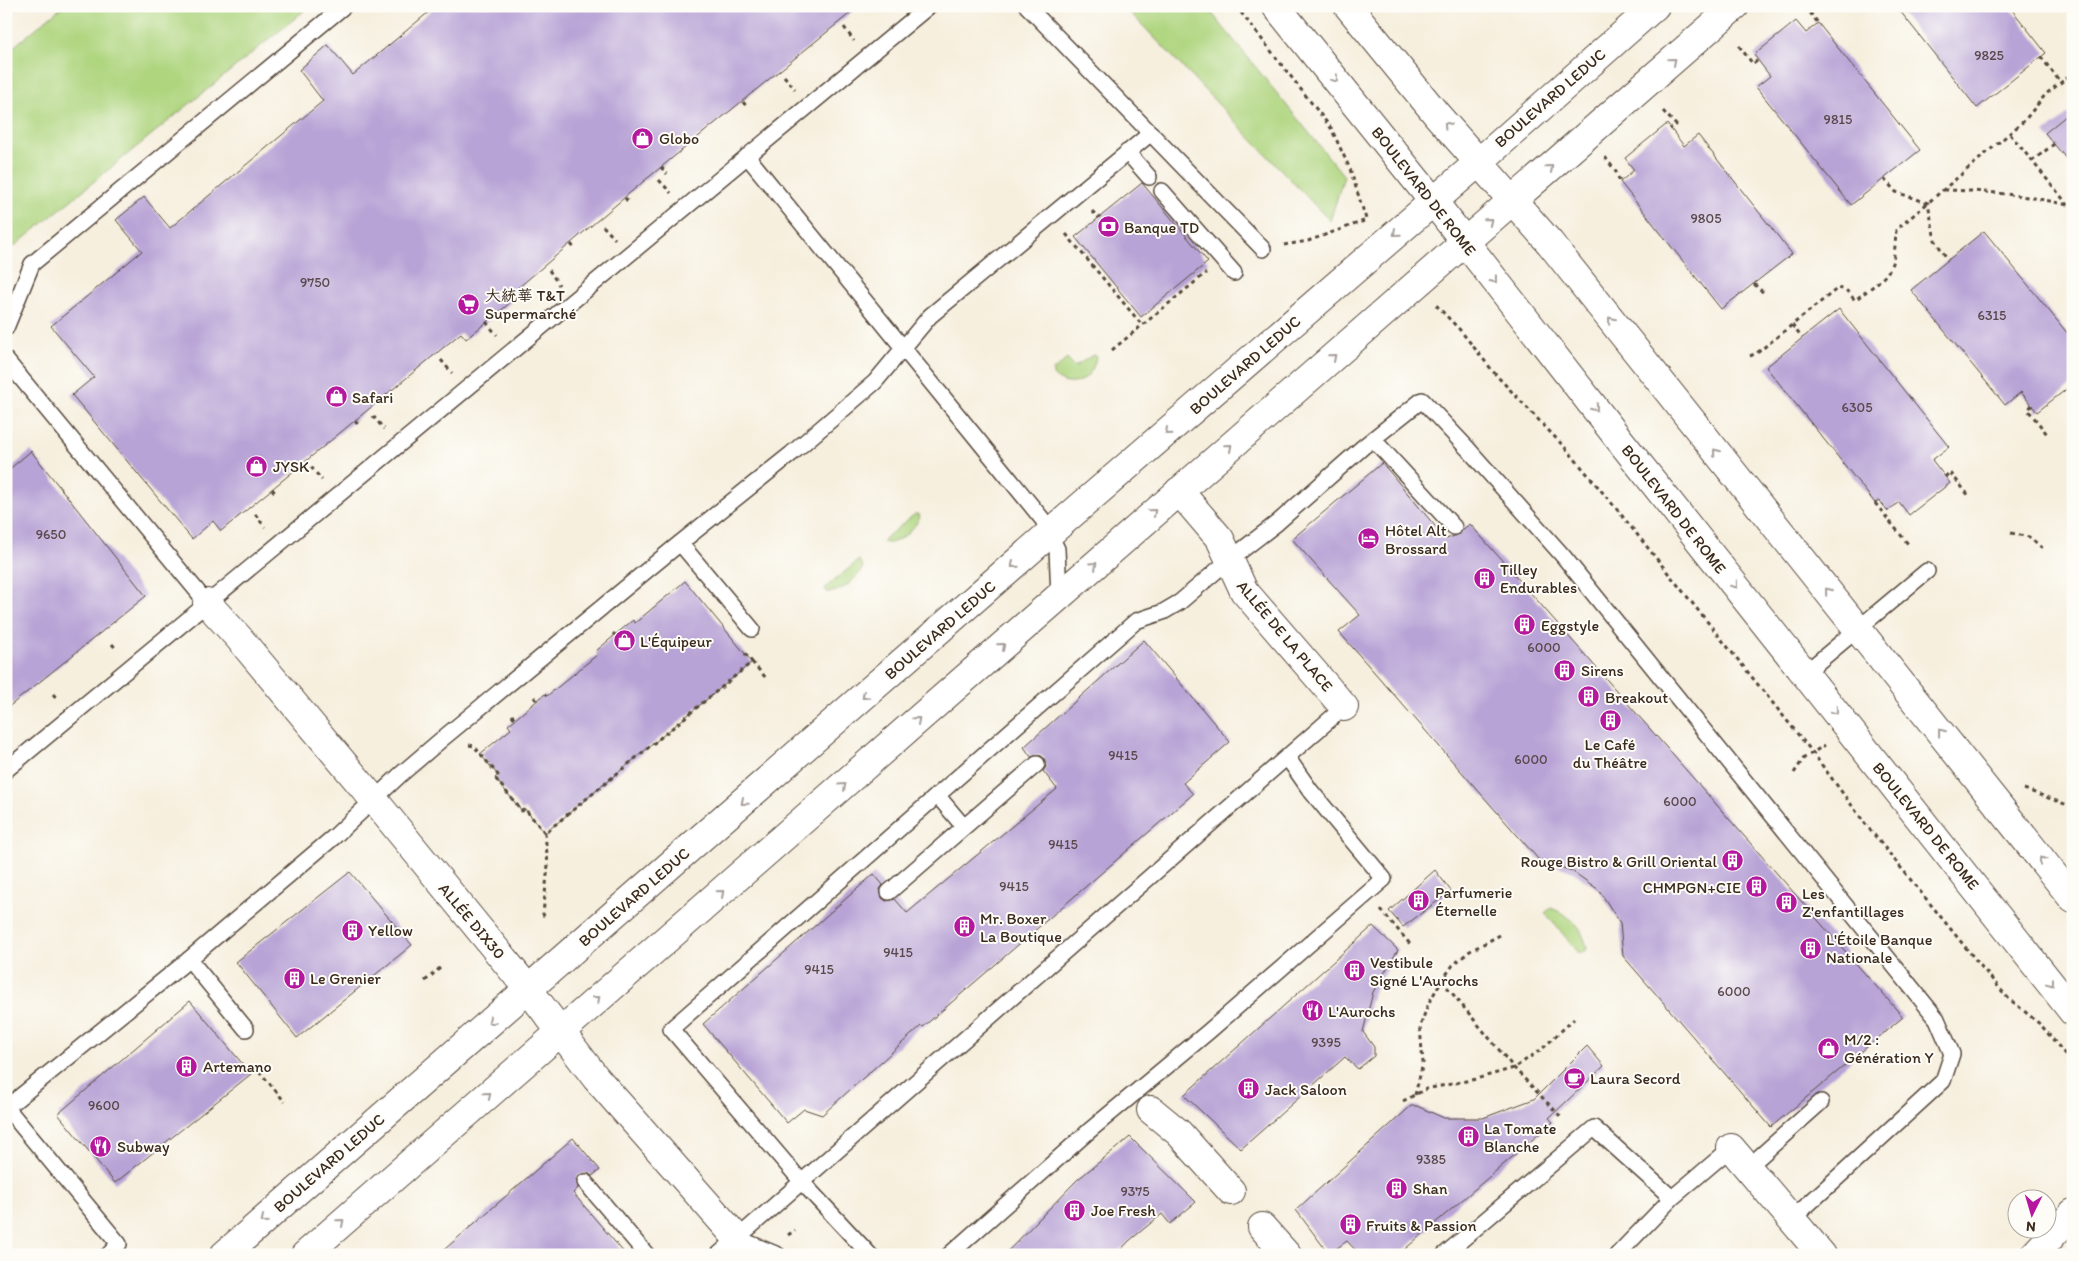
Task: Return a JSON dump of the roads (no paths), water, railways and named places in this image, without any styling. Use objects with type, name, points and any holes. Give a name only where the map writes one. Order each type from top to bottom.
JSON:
[{"type":"street","name":"BOULEVARD DE ROME","points":[[1276,6],[1433,201],[2073,1012]]},
{"type":"street","points":[[1348,6],[1438,115],[1550,243],[2073,899]]},
{"type":"street","name":"BOULEVARD LEDUC","points":[[224,1255],[1050,533],[1479,162],[1655,6]]},
{"type":"street","points":[[305,1255],[1735,6]]},
{"type":"street","name":"ALLÉE DE LA PLACE","points":[[1179,490],[1220,538],[1244,592],[1344,707]]},
{"type":"street","name":"ALLÉE DIX30","points":[[207,603],[239,638],[374,800],[528,989],[596,1078],[733,1249]]},
{"type":"street","points":[[1151,1110],[1179,1133],[1230,1191]]},
{"type":"street","points":[[1739,1158],[1822,1255]]},
{"type":"street","points":[[2034,1255],[2073,1213]]},
{"type":"street","points":[[1262,1227],[1287,1255]]},
{"type":"lane","points":[[6,328],[32,264],[344,6]]},
{"type":"lane","points":[[6,770],[132,668],[207,603],[929,6]]},
{"type":"lane","points":[[1027,6],[1264,249]]},
{"type":"lane","points":[[108,1255],[119,1244],[6,1108],[189,959],[335,836],[400,775],[442,739],[791,454],[874,382],[930,316],[1151,133]]},
{"type":"lane","points":[[1128,152],[1149,177]]},
{"type":"lane","points":[[748,156],[1024,496],[1050,533],[1057,549],[1059,596]]},
{"type":"lane","points":[[1162,191],[1234,273]]},
{"type":"lane","points":[[6,360],[207,603]]},
{"type":"lane","points":[[870,1255],[801,1181],[671,1029],[1136,621],[1172,608],[1277,523],[1373,439],[1422,400],[1563,556],[1938,1019],[1952,1054],[1943,1081],[1791,1220]]},
{"type":"lane","points":[[1373,439],[1454,527]]},
{"type":"lane","points":[[680,543],[752,629]]},
{"type":"lane","points":[[1805,673],[1927,571]]},
{"type":"lane","points":[[733,1249],[801,1181],[1344,707]]},
{"type":"lane","points":[[949,1255],[1089,1131],[1208,1032],[1384,879],[1310,790],[1287,757]]},
{"type":"lane","points":[[889,892],[1037,764]]},
{"type":"lane","points":[[937,795],[964,827]]},
{"type":"lane","points":[[189,959],[246,1029]]},
{"type":"lane","points":[[1617,1255],[1672,1198],[1739,1158],[1821,1102]]},
{"type":"lane","points":[[1444,1255],[1594,1128],[1672,1198]]},
{"type":"lane","points":[[585,1182],[646,1255]]},
{"type":"lane","points":[[733,1249],[778,1255]]},
{"type":"place","name":"Globo","points":[[643,138]]},
{"type":"place","name":"Banque TD","points":[[1108,227]]},
{"type":"place","name":"大統華 T&T Supermarché","points":[[469,304]]},
{"type":"place","name":"Safari","points":[[336,397]]},
{"type":"place","name":"JYSK","points":[[257,466]]},
{"type":"place","name":"Hôtel Alt Brossard","points":[[1369,539]]},
{"type":"place","name":"Tilley Endurables","points":[[1484,578]]},
{"type":"place","name":"Eggstyle","points":[[1525,625]]},
{"type":"place","name":"L'Équipeur","points":[[624,641]]},
{"type":"place","name":"Sirens","points":[[1565,670]]},
{"type":"place","name":"Breakout","points":[[1589,697]]},
{"type":"place","name":"Le Café du Théâtre","points":[[1610,720]]},
{"type":"place","name":"Rouge Bistro & Grill Oriental","points":[[1733,861]]},
{"type":"place","name":"CHMPGN+CIE","points":[[1757,887]]},
{"type":"place","name":"Parfumerie Éternelle","points":[[1419,901]]},
{"type":"place","name":"Les Z'enfantillages","points":[[1786,902]]},
{"type":"place","name":"Mr. Boxer La Boutique","points":[[964,927]]},
{"type":"place","name":"Yellow","points":[[352,930]]},
{"type":"place","name":"L'Étoile Banque Nationale","points":[[1810,948]]},
{"type":"place","name":"Vestibule Signé L'Aurochs","points":[[1354,971]]},
{"type":"place","name":"Le Grenier","points":[[294,978]]},
{"type":"place","name":"L'Aurochs","points":[[1312,1011]]},
{"type":"place","name":"M/2 : Génération Y","points":[[1828,1048]]},
{"type":"place","name":"Artemano","points":[[187,1066]]},
{"type":"place","name":"Laura Secord","points":[[1574,1078]]},
{"type":"place","name":"Jack Saloon","points":[[1249,1089]]},
{"type":"place","name":"La Tomate Blanche","points":[[1468,1137]]},
{"type":"place","name":"Subway","points":[[101,1146]]},
{"type":"place","name":"Shan","points":[[1397,1188]]},
{"type":"place","name":"Joe Fresh","points":[[1075,1210]]},
{"type":"place","name":"Fruits & Passion","points":[[1350,1225]]}]
